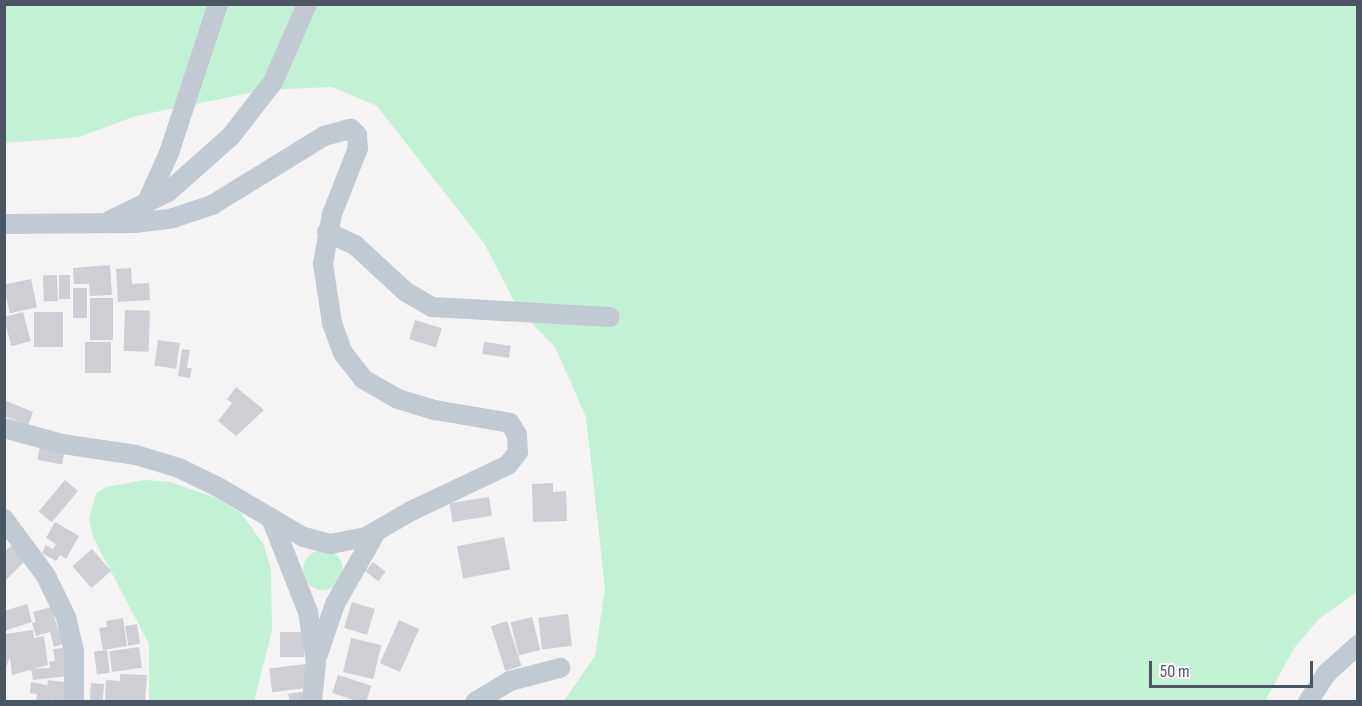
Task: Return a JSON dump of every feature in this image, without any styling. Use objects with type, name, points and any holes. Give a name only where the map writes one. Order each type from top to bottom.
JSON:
[{"type":"street","points":[[146,204],[169,153],[218,4]]},
{"type":"street","points":[[104,223],[146,204],[195,170],[256,105],[286,59],[307,4]]},
{"type":"street","points":[[4,224],[154,221],[201,210],[324,136],[351,129],[358,141],[356,158],[327,232],[323,264],[335,337],[351,367],[373,386],[398,399],[464,417],[505,421],[517,435],[518,452],[508,465],[380,529],[340,543],[317,542],[179,468],[136,455],[62,444],[4,428]]},
{"type":"street","points":[[327,232],[356,245],[406,292],[432,307],[610,317]]},
{"type":"street","points":[[271,518],[305,602],[316,662]]},
{"type":"street","points":[[4,519],[46,576],[66,616],[74,652],[74,702]]},
{"type":"street","points":[[312,702],[316,662],[335,604],[380,529]]},
{"type":"street","points":[[1308,702],[1327,673],[1358,645]]},
{"type":"street","points":[[476,702],[510,681],[560,668]]},
{"type":"green space","points":[[5,5],[1357,5],[1357,592],[1320,618],[1295,647],[1265,701],[564,701],[595,656],[605,588],[586,417],[555,347],[518,309],[484,243],[377,106],[332,87],[264,90],[136,116],[79,137],[5,143]]},
{"type":"green space","points":[[145,480],[170,482],[219,499],[241,513],[264,545],[271,570],[272,631],[254,701],[149,701],[149,644],[93,537],[89,519],[96,494],[106,487]]},
{"type":"green space","points":[[323,550],[331,551],[337,556],[342,562],[342,578],[337,584],[331,589],[323,590],[315,589],[309,584],[304,578],[303,570],[304,562],[309,556],[315,551]]},
{"type":"building","points":[[110,265],[112,295],[90,296],[89,284],[74,284],[73,268]]},
{"type":"building","points":[[131,268],[132,284],[149,283],[150,300],[118,302],[116,269]]},
{"type":"building","points":[[43,275],[57,275],[58,301],[44,301]]},
{"type":"building","points":[[59,275],[70,275],[70,299],[59,299]]},
{"type":"building","points":[[31,279],[37,307],[10,313],[4,285]]},
{"type":"building","points":[[73,288],[87,288],[87,318],[73,318]]},
{"type":"building","points":[[90,298],[113,298],[113,340],[90,340]]},
{"type":"building","points":[[125,310],[150,311],[149,352],[124,351]]},
{"type":"building","points":[[23,312],[31,341],[11,346],[4,317]]},
{"type":"building","points":[[34,312],[63,312],[63,347],[34,347]]},
{"type":"building","points":[[415,320],[442,328],[436,347],[409,339]]},
{"type":"building","points":[[158,340],[180,343],[176,369],[154,366]]},
{"type":"building","points":[[85,342],[111,342],[111,373],[85,373]]},
{"type":"building","points":[[484,342],[511,346],[509,358],[482,354]]},
{"type":"building","points":[[182,349],[190,350],[187,368],[192,368],[190,378],[178,376]]},
{"type":"building","points":[[236,387],[264,410],[236,436],[218,421],[232,403],[227,399]]},
{"type":"building","points":[[4,400],[33,412],[28,425],[4,416]]},
{"type":"building","points":[[40,447],[65,452],[62,465],[38,460]]},
{"type":"building","points":[[65,480],[78,491],[52,522],[39,511]]},
{"type":"building","points":[[553,483],[553,492],[566,491],[567,521],[533,522],[532,484]]},
{"type":"building","points":[[489,497],[492,516],[452,522],[449,503]]},
{"type":"building","points":[[55,522],[79,536],[66,559],[60,555],[56,561],[42,553],[46,545],[53,549],[56,544],[46,538]]},
{"type":"building","points":[[504,537],[510,569],[463,579],[457,546]]},
{"type":"building","points":[[13,544],[27,559],[4,582],[4,552]]},
{"type":"building","points":[[92,549],[111,571],[91,588],[72,566]]},
{"type":"building","points":[[373,562],[386,572],[378,581],[366,571]]},
{"type":"building","points":[[352,602],[375,609],[367,635],[344,628]]},
{"type":"building","points":[[27,604],[32,622],[4,631],[4,611]]},
{"type":"building","points":[[51,607],[63,644],[54,647],[50,632],[36,636],[32,623],[36,622],[33,612]]},
{"type":"building","points":[[568,614],[572,646],[542,649],[538,618]]},
{"type":"building","points":[[532,617],[540,650],[519,655],[511,622]]},
{"type":"building","points":[[123,618],[127,646],[103,650],[99,628],[107,627],[106,621]]},
{"type":"building","points":[[399,620],[419,629],[400,672],[380,663]]},
{"type":"building","points":[[507,621],[522,666],[505,671],[491,626]]},
{"type":"building","points":[[137,624],[140,644],[128,646],[125,626]]},
{"type":"building","points":[[33,630],[34,638],[44,636],[48,665],[12,675],[10,657],[4,672],[5,634]]},
{"type":"building","points":[[280,632],[304,632],[304,657],[280,657]]},
{"type":"building","points":[[351,638],[381,645],[373,679],[343,672]]},
{"type":"building","points":[[139,647],[142,668],[112,672],[109,651]]},
{"type":"building","points":[[64,648],[67,676],[33,680],[31,669],[50,668],[49,662],[55,661],[53,649]]},
{"type":"building","points":[[107,650],[110,673],[97,674],[94,652]]},
{"type":"building","points":[[306,664],[309,688],[272,692],[269,669]]},
{"type":"building","points":[[120,674],[147,675],[145,702],[105,702],[106,680],[120,681]]},
{"type":"building","points":[[338,675],[371,686],[366,702],[332,693]]},
{"type":"building","points":[[48,680],[70,683],[67,699],[53,702],[52,696],[52,702],[36,702],[37,694],[30,693],[31,682],[47,685],[46,695]]},
{"type":"building","points":[[91,683],[104,684],[103,702],[90,702]]},
{"type":"building","points":[[307,691],[309,702],[290,702],[288,694]]}]
